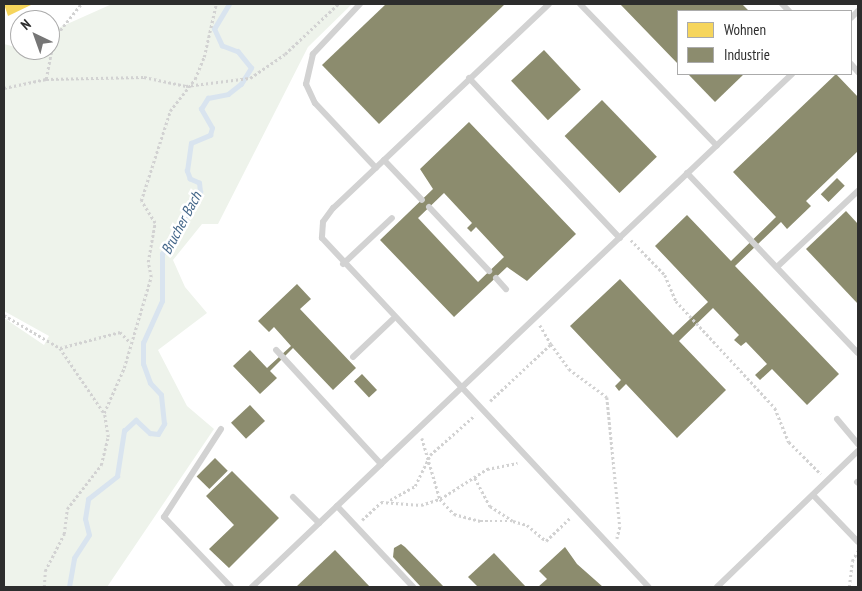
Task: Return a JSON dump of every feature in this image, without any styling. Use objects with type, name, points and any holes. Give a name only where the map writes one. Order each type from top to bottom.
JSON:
[{"type":"lane","points":[[360,4],[313,54],[306,84],[315,102],[376,168]]},
{"type":"lane","points":[[549,4],[469,78],[323,222],[322,238],[393,319],[649,587]]},
{"type":"lane","points":[[580,4],[717,146]]},
{"type":"lane","points":[[252,587],[535,316],[791,75]]},
{"type":"lane","points":[[469,78],[622,236]]},
{"type":"lane","points":[[384,160],[422,200]]},
{"type":"lane","points":[[687,173],[778,266],[858,353]]},
{"type":"lane","points":[[778,266],[858,191]]},
{"type":"lane","points":[[429,207],[489,271]]},
{"type":"lane","points":[[343,264],[392,218]]},
{"type":"lane","points":[[496,278],[506,288]]},
{"type":"lane","points":[[353,357],[393,319]]},
{"type":"lane","points":[[276,350],[381,464]]},
{"type":"lane","points":[[837,419],[858,444]]},
{"type":"lane","points":[[221,429],[164,517],[231,587]]},
{"type":"lane","points":[[717,587],[858,451]]},
{"type":"lane","points":[[813,494],[858,542]]},
{"type":"lane","points":[[293,497],[319,523]]},
{"type":"lane","points":[[337,506],[413,587]]},
{"type":"path","points":[[46,80],[54,38],[81,4]]},
{"type":"path","points":[[104,414],[124,368],[151,277],[148,262],[156,237],[155,223],[141,201],[170,111],[186,86],[195,79],[204,57],[216,4]]},
{"type":"path","points":[[4,88],[46,80],[144,77],[186,86],[258,75],[338,4]]},
{"type":"path","points":[[622,236],[665,275],[676,301],[775,408],[789,442],[827,481]]},
{"type":"path","points":[[4,315],[60,348],[104,414],[108,437],[101,465],[66,509],[64,534],[45,571],[44,587]]},
{"type":"path","points":[[535,316],[551,344],[569,369],[607,397],[620,528],[614,551]]},
{"type":"path","points":[[60,348],[120,332],[130,343]]},
{"type":"path","points":[[355,526],[381,502],[390,500],[415,486],[430,455],[551,344]]},
{"type":"path","points":[[416,431],[430,455],[440,499],[449,511],[469,518],[513,521],[527,525],[546,541],[577,511]]},
{"type":"path","points":[[390,500],[421,505],[440,499],[499,464],[529,460]]},
{"type":"path","points":[[475,478],[490,506],[513,521]]},
{"type":"path","points":[[848,587],[852,561],[858,550]]},
{"type":"shaded area","points":[[112,4],[352,4],[308,47],[218,224],[202,224],[173,260],[185,287],[207,313],[158,350],[187,406],[214,429],[107,587],[4,587],[4,318],[44,345],[49,336],[4,311],[4,44],[10,46],[10,60],[60,60],[60,27]]},
{"type":"building: Wohnen","points":[[4,4],[33,4],[20,10],[10,10],[10,15],[8,16]]},
{"type":"building: Industrie","points":[[386,4],[505,4],[379,124],[322,65]]},
{"type":"building: Industrie","points":[[620,4],[742,4],[748,10],[677,10],[677,63]]},
{"type":"building: Industrie","points":[[544,50],[581,89],[548,120],[511,81]]},
{"type":"building: Industrie","points":[[689,75],[743,75],[715,102]]},
{"type":"building: Industrie","points":[[835,75],[858,97],[858,151],[806,201],[811,206],[787,229],[781,222],[735,266],[839,374],[807,405],[772,369],[760,380],[755,375],[767,364],[746,342],[741,346],[734,340],[739,335],[713,308],[679,341],[726,390],[677,438],[626,384],[619,391],[615,386],[621,380],[570,326],[620,279],[673,335],[708,302],[655,246],[687,215],[731,261],[776,217],[733,172]]},
{"type":"building: Industrie","points":[[602,100],[657,157],[619,193],[565,136]]},
{"type":"building: Industrie","points":[[469,122],[576,234],[527,281],[507,267],[454,317],[380,240],[433,189],[420,169]],"holes":[[[444,193],[472,223],[467,228],[471,232],[476,227],[504,257],[478,282],[418,218]]]},
{"type":"building: Industrie","points":[[837,178],[845,186],[829,202],[821,194]]},
{"type":"building: Industrie","points":[[846,211],[858,224],[858,304],[806,249]]},
{"type":"building: Industrie","points":[[297,284],[311,299],[300,309],[356,368],[333,390],[293,348],[270,371],[277,378],[260,394],[233,366],[250,350],[267,368],[291,346],[274,327],[269,332],[258,321]]},
{"type":"building: Industrie","points":[[362,374],[377,390],[369,398],[354,382]]},
{"type":"building: Industrie","points":[[250,405],[265,421],[246,439],[231,423]]},
{"type":"building: Industrie","points":[[215,458],[228,471],[209,489],[197,476]]},
{"type":"building: Industrie","points":[[232,471],[279,518],[229,568],[209,549],[234,525],[206,496]]},
{"type":"building: Industrie","points":[[401,544],[444,587],[421,587],[393,557],[394,548]]},
{"type":"building: Industrie","points":[[565,547],[577,564],[603,587],[538,587],[547,579],[539,571]]},
{"type":"building: Industrie","points":[[335,550],[370,587],[296,587]]},
{"type":"building: Industrie","points":[[494,553],[526,587],[478,587],[468,577]]},
{"type":"waterway","name":"Brucher Bach","points":[[69,587],[74,558],[89,535],[85,519],[88,499],[117,476],[124,431],[136,420],[150,433],[158,434],[164,424],[161,395],[150,383],[143,364],[143,343],[162,301],[162,254],[200,192],[199,183],[190,179],[187,171],[191,143],[210,135],[212,128],[201,109],[208,98],[228,94],[241,84],[251,68],[238,52],[222,46],[214,29],[229,4]]}]
